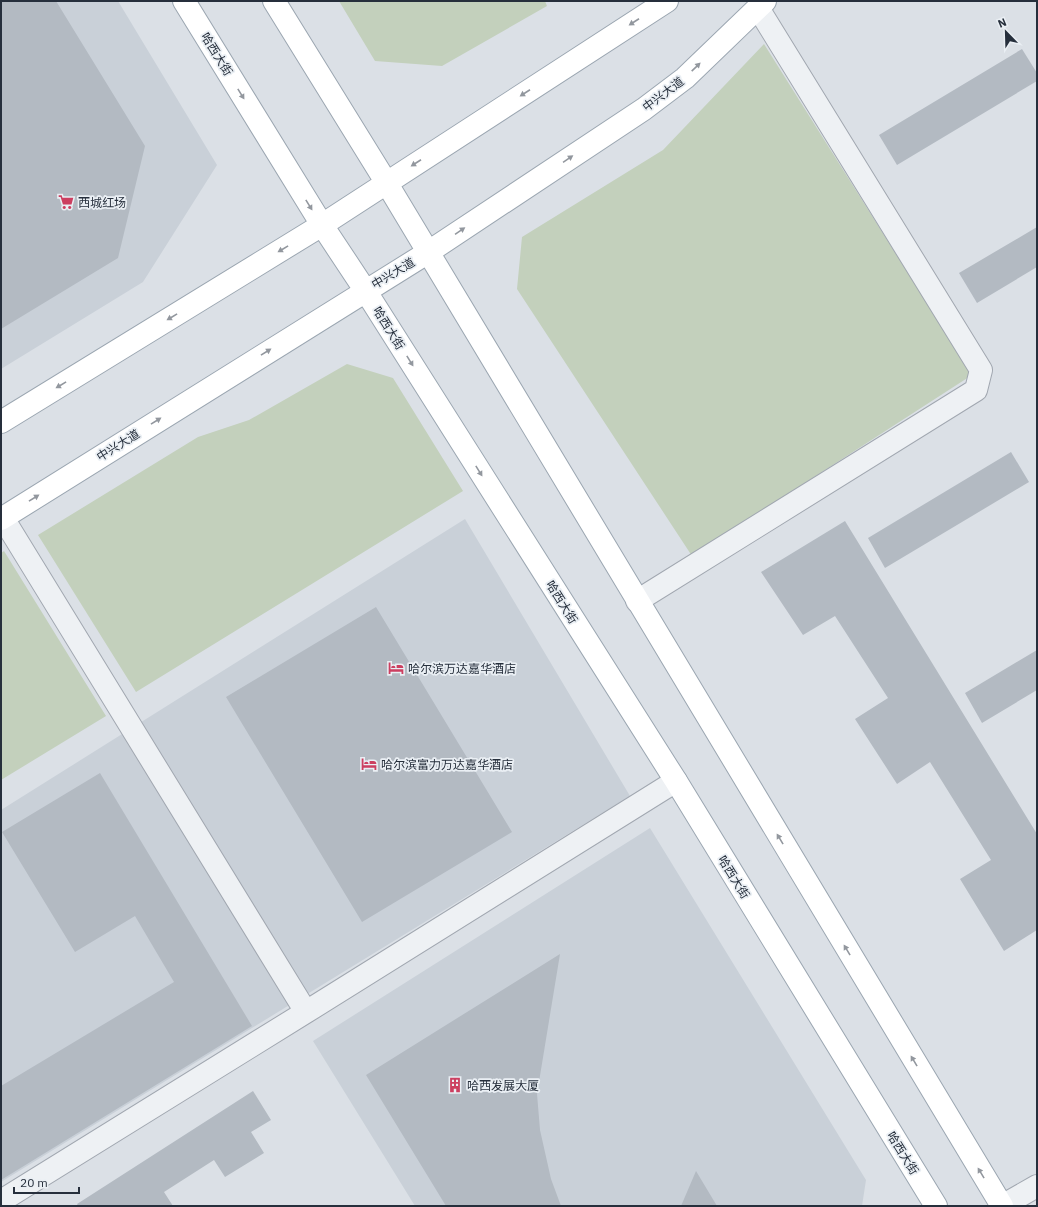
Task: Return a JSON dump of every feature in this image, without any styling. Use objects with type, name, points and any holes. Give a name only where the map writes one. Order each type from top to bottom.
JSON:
[{"type":"main road","name":"哈西大街","points":[[184,1],[322,226],[365,290],[676,781],[936,1206]]},
{"type":"main road","points":[[274,1],[386,182],[427,253],[1002,1206]]},
{"type":"main road","points":[[1,422],[322,226],[386,182],[667,1]]},
{"type":"main road","name":"中兴大道","points":[[2,518],[365,290],[427,253],[644,109],[685,78],[762,4]]},
{"type":"street","points":[[637,601],[976,390],[981,370],[762,4]]},
{"type":"street","points":[[2,518],[306,1012]]},
{"type":"street","points":[[1,1201],[676,781]]},
{"type":"street","points":[[1002,1206],[1037,1186]]},
{"type":"shaded area","name":"西城红场","points":[[1,1],[118,1],[217,165],[143,282],[1,369]]},
{"type":"shaded area","points":[[465,519],[630,796],[1,1182],[1,810]]},
{"type":"shaded area","points":[[650,828],[866,1180],[862,1206],[415,1206],[313,1041]]},
{"type":"green space","points":[[339,1],[545,1],[547,6],[442,66],[375,61]]},
{"type":"green space","points":[[764,44],[972,375],[692,556],[517,289],[522,237],[663,150]]},
{"type":"green space","points":[[347,364],[393,378],[463,491],[136,692],[38,535],[198,437],[249,420]]},
{"type":"green space","points":[[4,551],[106,716],[1,780],[1,553]]},
{"type":"building","name":"西城红场","points":[[1,1],[56,1],[145,146],[118,258],[1,329]]},
{"type":"building","points":[[1022,49],[1037,73],[1037,81],[897,165],[879,135]]},
{"type":"building","points":[[1037,227],[1037,267],[977,303],[959,273]]},
{"type":"building","points":[[1011,452],[1029,482],[885,568],[868,538]]},
{"type":"building","points":[[845,521],[1037,834],[1037,930],[1004,951],[960,879],[991,860],[930,762],[897,784],[855,719],[888,698],[835,616],[803,635],[761,572]]},
{"type":"building","name":"哈尔滨富力万达嘉华酒店","points":[[376,607],[512,832],[362,922],[226,697]]},
{"type":"building","points":[[1037,650],[1037,690],[982,723],[965,693]]},
{"type":"building","points":[[100,773],[252,1026],[1,1180],[1,1086],[174,982],[135,916],[75,952],[2,832]]},
{"type":"building","name":"哈西发展大厦","points":[[560,954],[537,1094],[540,1130],[551,1179],[561,1206],[446,1206],[366,1075]]},
{"type":"building","points":[[253,1091],[271,1120],[251,1132],[264,1153],[225,1177],[214,1160],[164,1192],[173,1206],[78,1206],[77,1204]]},
{"type":"building","points":[[696,1171],[717,1206],[681,1206]]},
{"type":"place","name":"西城红场","points":[[66,202]]},
{"type":"place","name":"哈尔滨万达嘉华酒店","points":[[396,668]]},
{"type":"place","name":"哈尔滨富力万达嘉华酒店","points":[[369,764]]},
{"type":"place","name":"哈西发展大厦","points":[[455,1085]]}]
